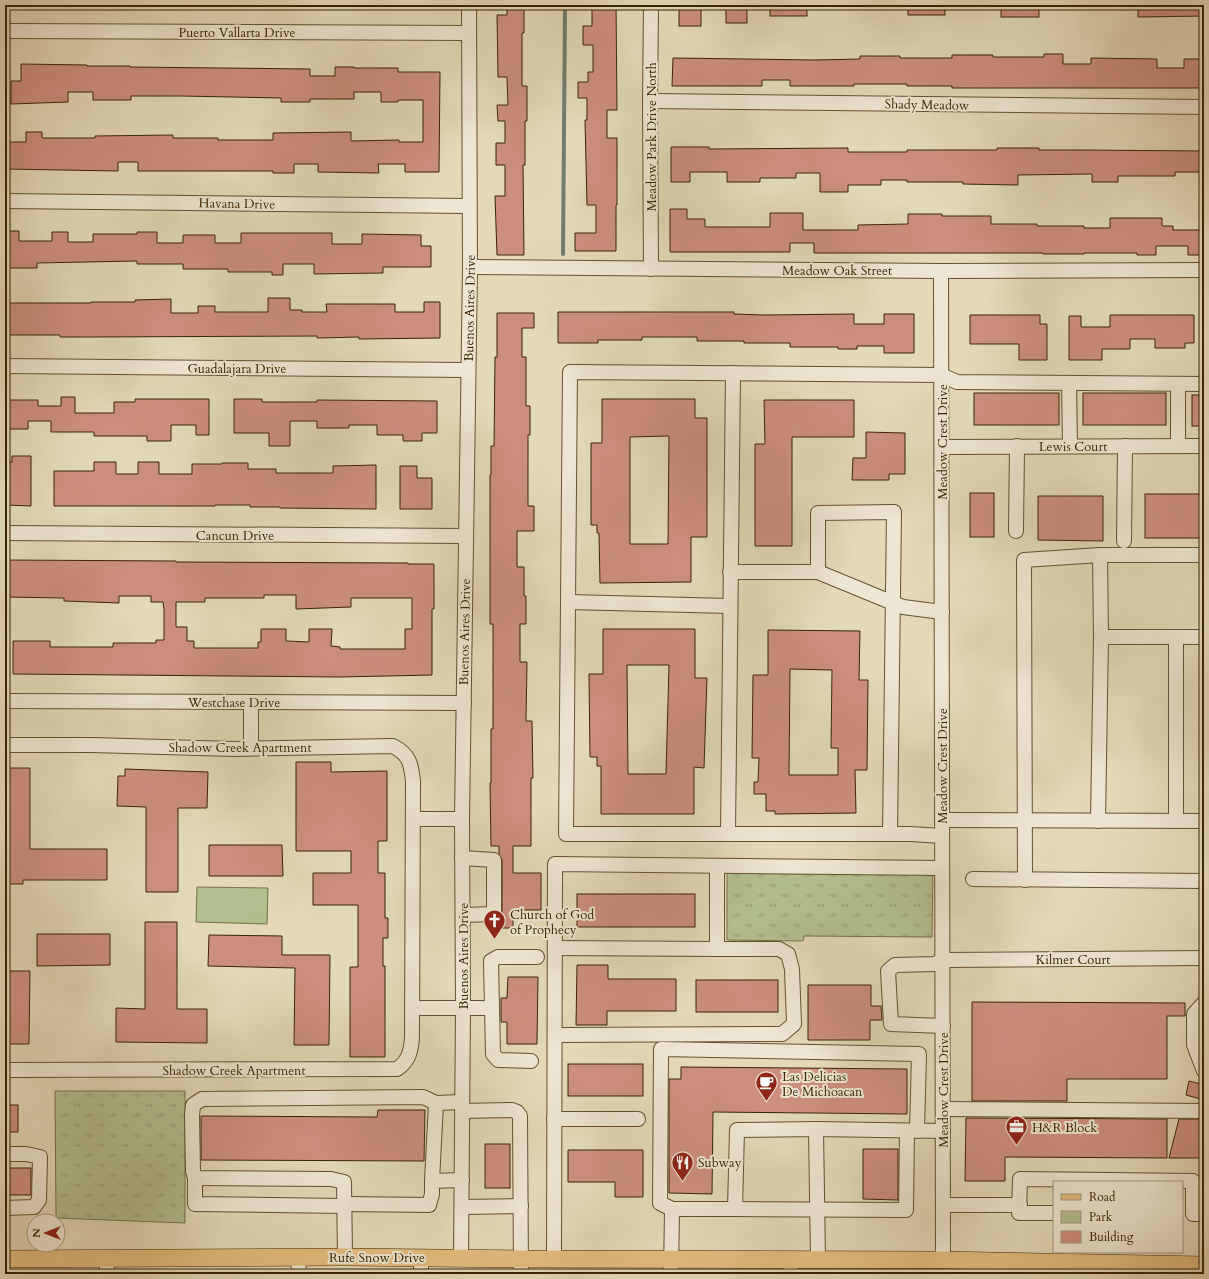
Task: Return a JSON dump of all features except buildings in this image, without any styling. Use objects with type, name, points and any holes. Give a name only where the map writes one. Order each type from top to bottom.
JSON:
[{"type":"main road","name":"Rufe Snow Drive","points":[[5,1259],[107,1266],[298,1257],[345,1257],[421,1266],[461,1259],[521,1267],[554,1259],[671,1267],[791,1267],[818,1260],[943,1260],[969,1268],[1026,1268],[1112,1258],[1204,1265]]},
{"type":"street","name":"Buenos Aires Drive","points":[[461,1259],[463,1008],[462,819],[470,266],[470,5]]},
{"type":"street","name":"Meadow Park Drive North","points":[[651,5],[650,101],[652,269]]},
{"type":"street","name":"Puerto Vallarta Drive","points":[[5,32],[469,34]]},
{"type":"street","name":"Shady Meadow","points":[[650,101],[1204,106]]},
{"type":"street","name":"Havana Drive","points":[[5,201],[469,206]]},
{"type":"street","name":"Meadow Oak Street","points":[[470,266],[941,271],[1204,270]]},
{"type":"street","name":"Meadow Crest Drive","points":[[941,271],[943,1260]]},
{"type":"street","name":"Guadalajara Drive","points":[[5,366],[468,370]]},
{"type":"street","points":[[942,836],[890,834],[566,834],[570,372],[941,375],[957,382],[1204,384]]},
{"type":"street","points":[[728,834],[733,373]]},
{"type":"street","points":[[1069,383],[1070,446]]},
{"type":"street","points":[[1178,384],[1178,446]]},
{"type":"street","points":[[1016,532],[1017,446]]},
{"type":"street","points":[[1124,542],[1125,446]]},
{"type":"street","name":"Lewis Court","points":[[942,447],[1204,446]]},
{"type":"street","points":[[818,572],[818,513],[894,512],[890,834]]},
{"type":"street","name":"Cancun Drive","points":[[5,533],[465,536]]},
{"type":"street","points":[[1025,880],[1024,560],[1100,555],[1204,555]]},
{"type":"street","points":[[1098,821],[1101,637],[1100,555]]},
{"type":"street","points":[[730,572],[818,572],[903,607],[942,612]]},
{"type":"street","points":[[568,602],[730,606]]},
{"type":"street","points":[[1101,637],[1204,637]]},
{"type":"street","points":[[1176,637],[1176,821]]},
{"type":"street","name":"Westchase Drive","points":[[5,701],[464,703]]},
{"type":"street","points":[[251,702],[251,748]]},
{"type":"street","name":"Shadow Creek Apartment","points":[[5,745],[251,748],[393,746],[400,749],[411,762],[414,781],[412,1008],[410,1053],[404,1065],[397,1070],[5,1070]]},
{"type":"street","points":[[413,820],[462,819]]},
{"type":"street","points":[[942,820],[1204,821]]},
{"type":"street","points":[[462,858],[494,860],[494,914],[463,915]]},
{"type":"street","points":[[554,1259],[555,864],[942,868]]},
{"type":"street","points":[[717,866],[717,949]]},
{"type":"street","points":[[973,879],[1204,881]]},
{"type":"street","points":[[555,948],[779,949],[788,954],[792,969],[794,1024],[782,1034],[555,1035]]},
{"type":"street","points":[[531,1061],[498,1060],[493,1054],[491,961],[498,957],[537,957]]},
{"type":"street","name":"Kilmer Court","points":[[943,1026],[891,1024],[888,970],[895,965],[935,964],[943,960],[1204,958]]},
{"type":"street","points":[[1204,1004],[1194,1014],[1194,1045],[1204,1071]]},
{"type":"street","points":[[412,1008],[491,1008]]},
{"type":"street","points":[[661,1050],[919,1054],[906,1210],[672,1209],[660,1203],[661,1050]]},
{"type":"street","points":[[436,1103],[432,1194],[429,1206],[195,1204],[192,1116],[193,1105],[202,1099],[423,1097],[436,1103],[462,1107],[512,1110],[517,1112],[520,1116],[521,1267]]},
{"type":"street","points":[[943,1109],[1204,1111]]},
{"type":"street","points":[[554,1119],[638,1119]]},
{"type":"street","points":[[735,1209],[737,1130],[816,1129],[943,1131]]},
{"type":"street","points":[[816,1129],[816,1210],[818,1260]]},
{"type":"street","points":[[5,1154],[26,1154],[40,1157],[39,1200],[34,1207],[5,1208]]},
{"type":"street","points":[[195,1178],[331,1179],[344,1182],[345,1257]]},
{"type":"street","points":[[1053,1213],[1019,1213],[1020,1179],[1193,1181],[1193,1214]]},
{"type":"street","points":[[432,1181],[462,1180]]},
{"type":"street","points":[[943,1206],[1020,1205]]},
{"type":"street","points":[[462,1207],[521,1206]]},
{"type":"street","points":[[671,1267],[672,1209]]},
{"type":"street","points":[[298,1257],[299,1274]]},
{"type":"green space","points":[[727,869],[933,870],[932,937],[804,936],[803,941],[727,940]]},
{"type":"green space","points":[[197,887],[268,888],[267,924],[196,922]]},
{"type":"green space","points":[[55,1091],[185,1091],[185,1223],[66,1218],[66,1213],[56,1213]]},
{"type":"waterway","points":[[563,254],[565,5]]},
{"type":"place","name":"Church of God of Prophecy","points":[[494,940]]},
{"type":"place","name":"Las Delicias De Michoacan","points":[[766,1102]]},
{"type":"place","name":"H&R Block","points":[[1016,1146]]},
{"type":"place","name":"Subway","points":[[683,1182]]}]
